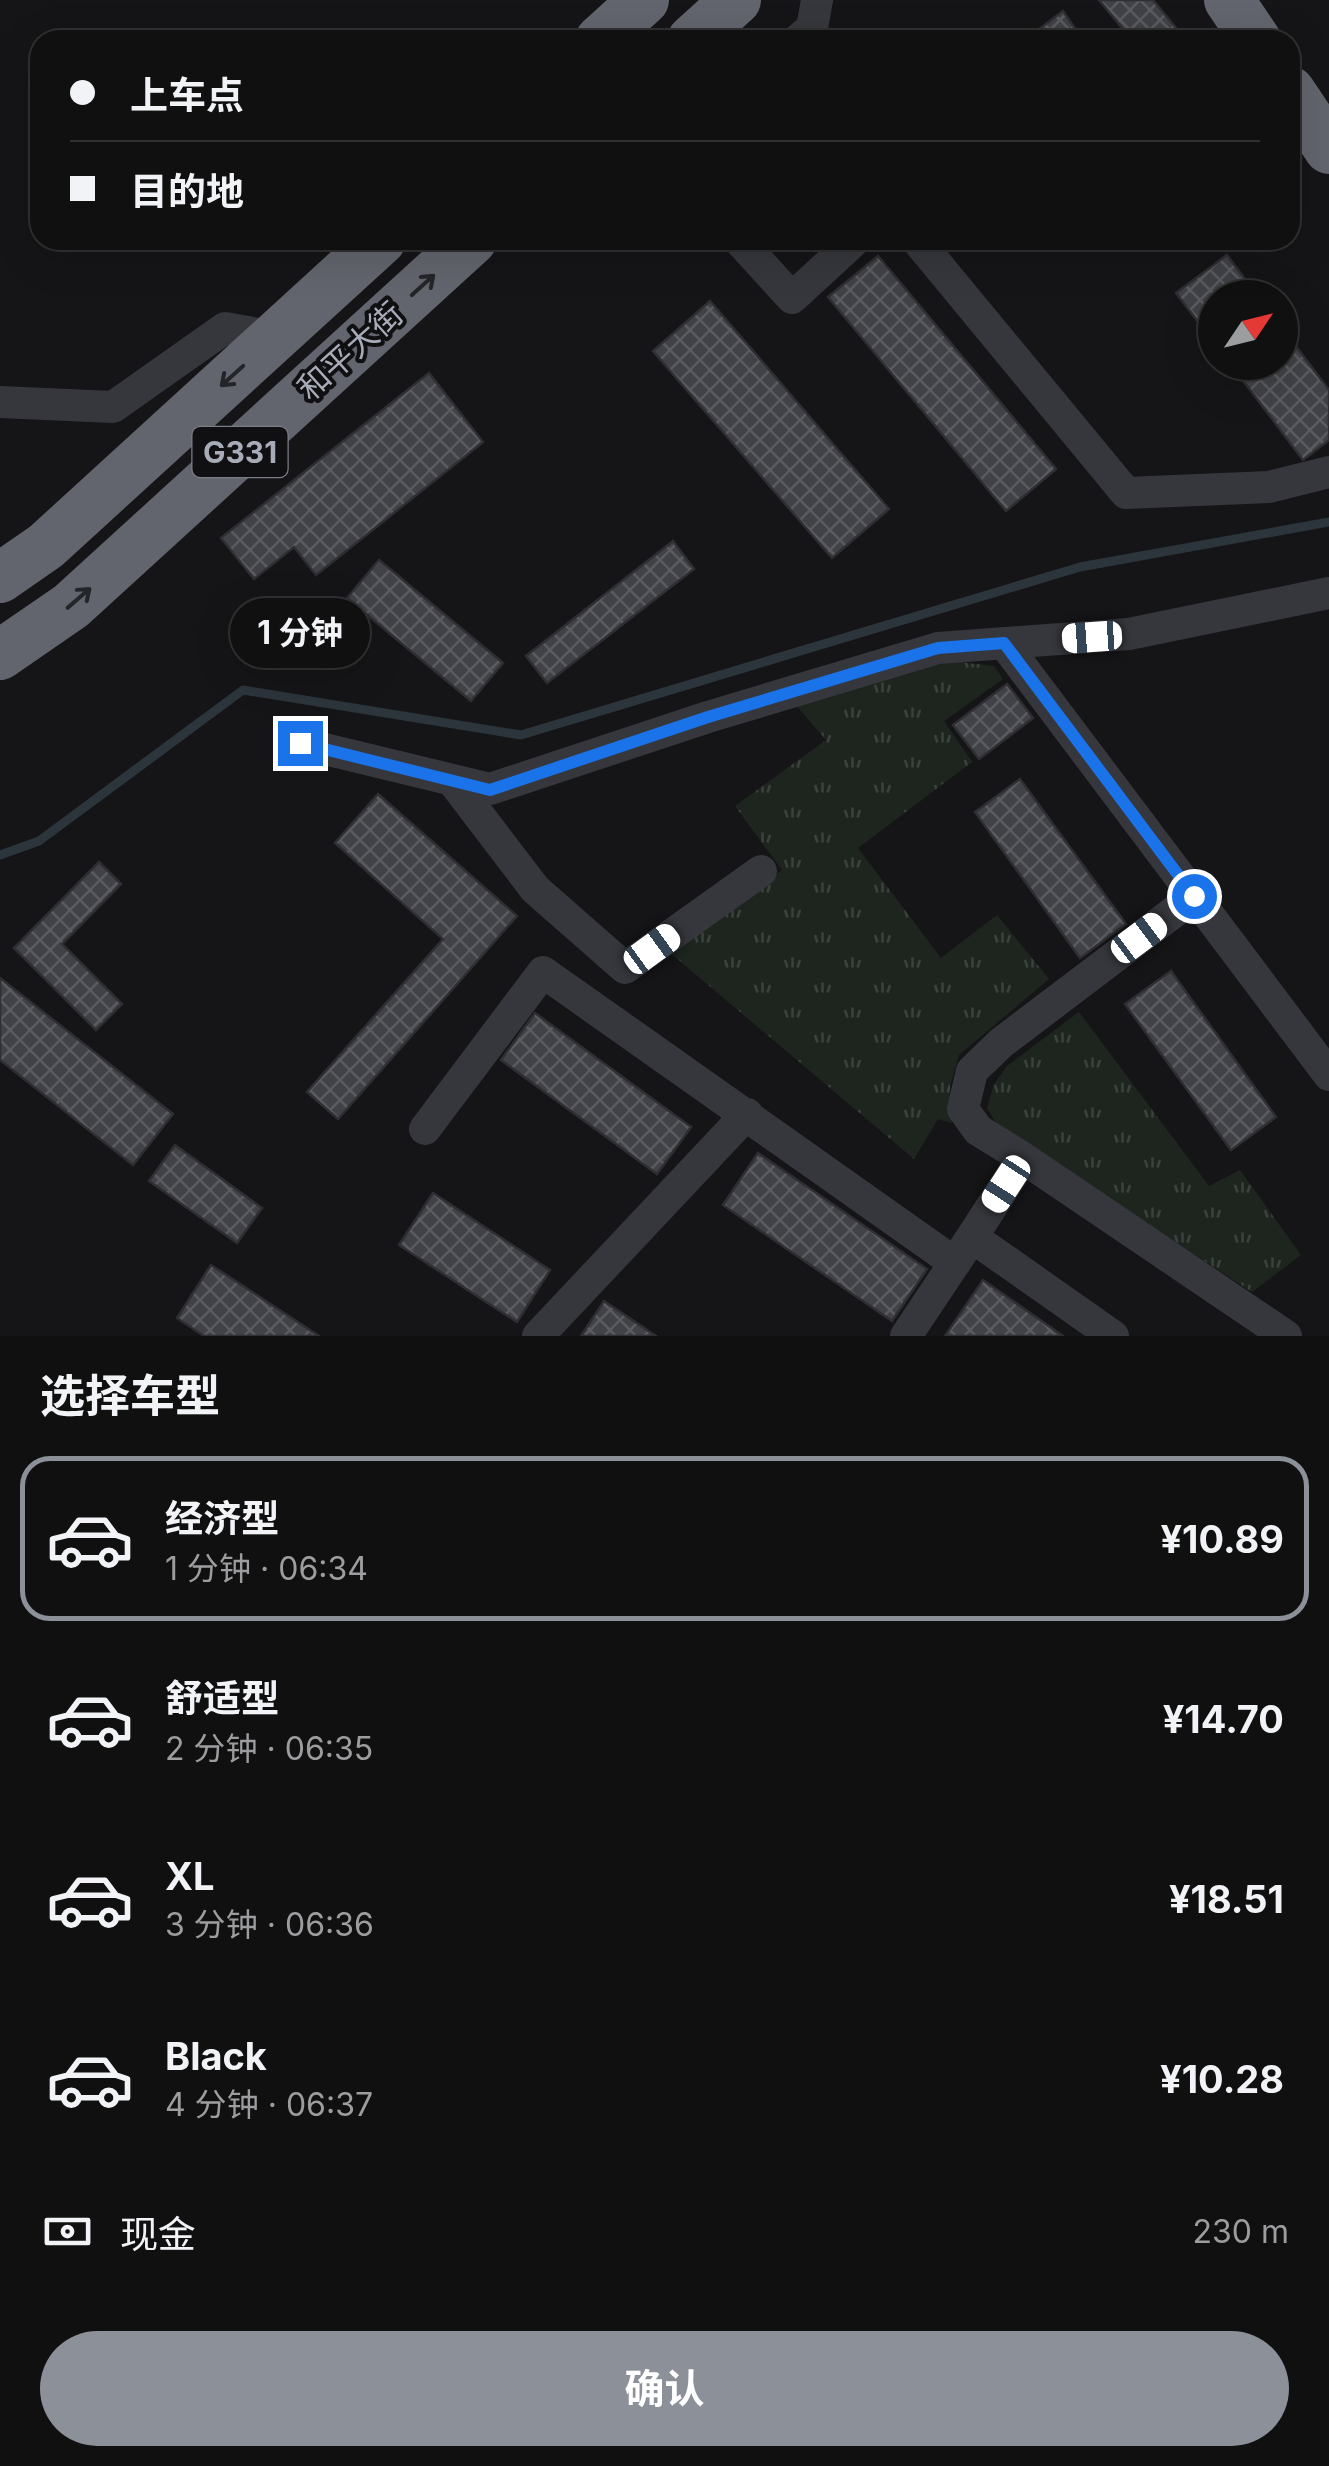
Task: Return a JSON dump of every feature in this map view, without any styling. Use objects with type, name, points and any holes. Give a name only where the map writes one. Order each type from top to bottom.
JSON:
[{"type":"highway","points":[[611,30],[644,0]]},
{"type":"highway","points":[[703,30],[736,0]]},
{"type":"highway","points":[[1230,0],[1250,30]]},
{"type":"highway","points":[[1300,106],[1329,149]]},
{"type":"highway","name":"和平大街","points":[[0,578],[46,546],[370,250]]},
{"type":"highway","name":"和平大街","points":[[0,655],[71,606],[461,250]]},
{"type":"street","points":[[810,30],[817,0]]},
{"type":"street","points":[[748,250],[792,298],[845,250]]},
{"type":"street","points":[[924,250],[1126,493],[1269,487],[1329,472]]},
{"type":"street","points":[[0,402],[113,406],[225,328],[275,337]]},
{"type":"street","points":[[300,743],[490,790],[708,717],[938,648],[1129,634],[1329,593]]},
{"type":"street","points":[[1004,643],[1329,1076]]},
{"type":"street","points":[[452,780],[536,888],[625,968],[762,870]]},
{"type":"street","points":[[1194,896],[1001,1043],[972,1071],[963,1109],[978,1130],[1286,1336]]},
{"type":"street","points":[[425,1129],[543,972],[747,1114],[964,1250],[1113,1336]]},
{"type":"street","points":[[538,1336],[747,1114]]},
{"type":"street","points":[[906,1336],[1023,1158]]},
{"type":"green space","points":[[942,660],[994,666],[1003,679],[944,721],[972,762],[858,848],[941,958],[997,915],[1049,979],[959,1055],[950,1086],[952,1123],[938,1119],[914,1159],[668,951],[782,870],[735,806],[826,740],[796,705]]},
{"type":"green space","points":[[1079,1012],[1209,1186],[1240,1170],[1301,1255],[1252,1292],[998,1126],[987,1108],[994,1084],[1007,1066]]},
{"type":"building","points":[[1099,0],[1153,0],[1178,30],[1124,30]]},
{"type":"building","points":[[1063,11],[1076,30],[1038,30]]},
{"type":"building","points":[[1227,255],[1246,280],[1198,280],[1198,322],[1176,293]]},
{"type":"building","points":[[878,256],[1056,469],[1006,511],[828,297]]},
{"type":"building","points":[[710,301],[889,509],[832,558],[653,351]]},
{"type":"building","points":[[1298,349],[1329,390],[1329,440],[1303,460],[1243,380],[1298,380]]},
{"type":"building","points":[[429,373],[483,442],[316,575],[294,547],[254,579],[221,538]]},
{"type":"building","points":[[673,541],[694,569],[547,683],[526,656]]},
{"type":"building","points":[[379,560],[503,663],[471,701],[347,598]]},
{"type":"building","points":[[1007,684],[1033,718],[979,759],[953,725]]},
{"type":"building","points":[[1020,779],[1126,924],[1080,958],[975,812]]},
{"type":"building","points":[[378,794],[517,916],[338,1119],[307,1092],[443,939],[335,843]]},
{"type":"building","points":[[99,862],[121,884],[62,944],[122,1004],[96,1030],[14,948]]},
{"type":"building","points":[[1171,971],[1276,1117],[1231,1150],[1125,1004]]},
{"type":"building","points":[[0,978],[173,1114],[133,1165],[0,1060]]},
{"type":"building","points":[[535,1013],[691,1127],[657,1174],[501,1060]]},
{"type":"building","points":[[175,1145],[262,1208],[237,1243],[149,1181]]},
{"type":"building","points":[[758,1153],[927,1269],[892,1321],[723,1205]]},
{"type":"building","points":[[433,1193],[550,1270],[517,1322],[399,1245]]},
{"type":"building","points":[[211,1265],[319,1336],[204,1336],[177,1318]]},
{"type":"building","points":[[983,1280],[1063,1336],[945,1336]]},
{"type":"building","points":[[604,1301],[656,1336],[581,1336]]},
{"type":"waterway","points":[[0,855],[39,841],[243,690],[521,735],[1080,567],[1329,522]]},
{"type":"route","points":[[300,743],[490,790],[708,717],[938,648],[1004,643],[1194,896]]}]
